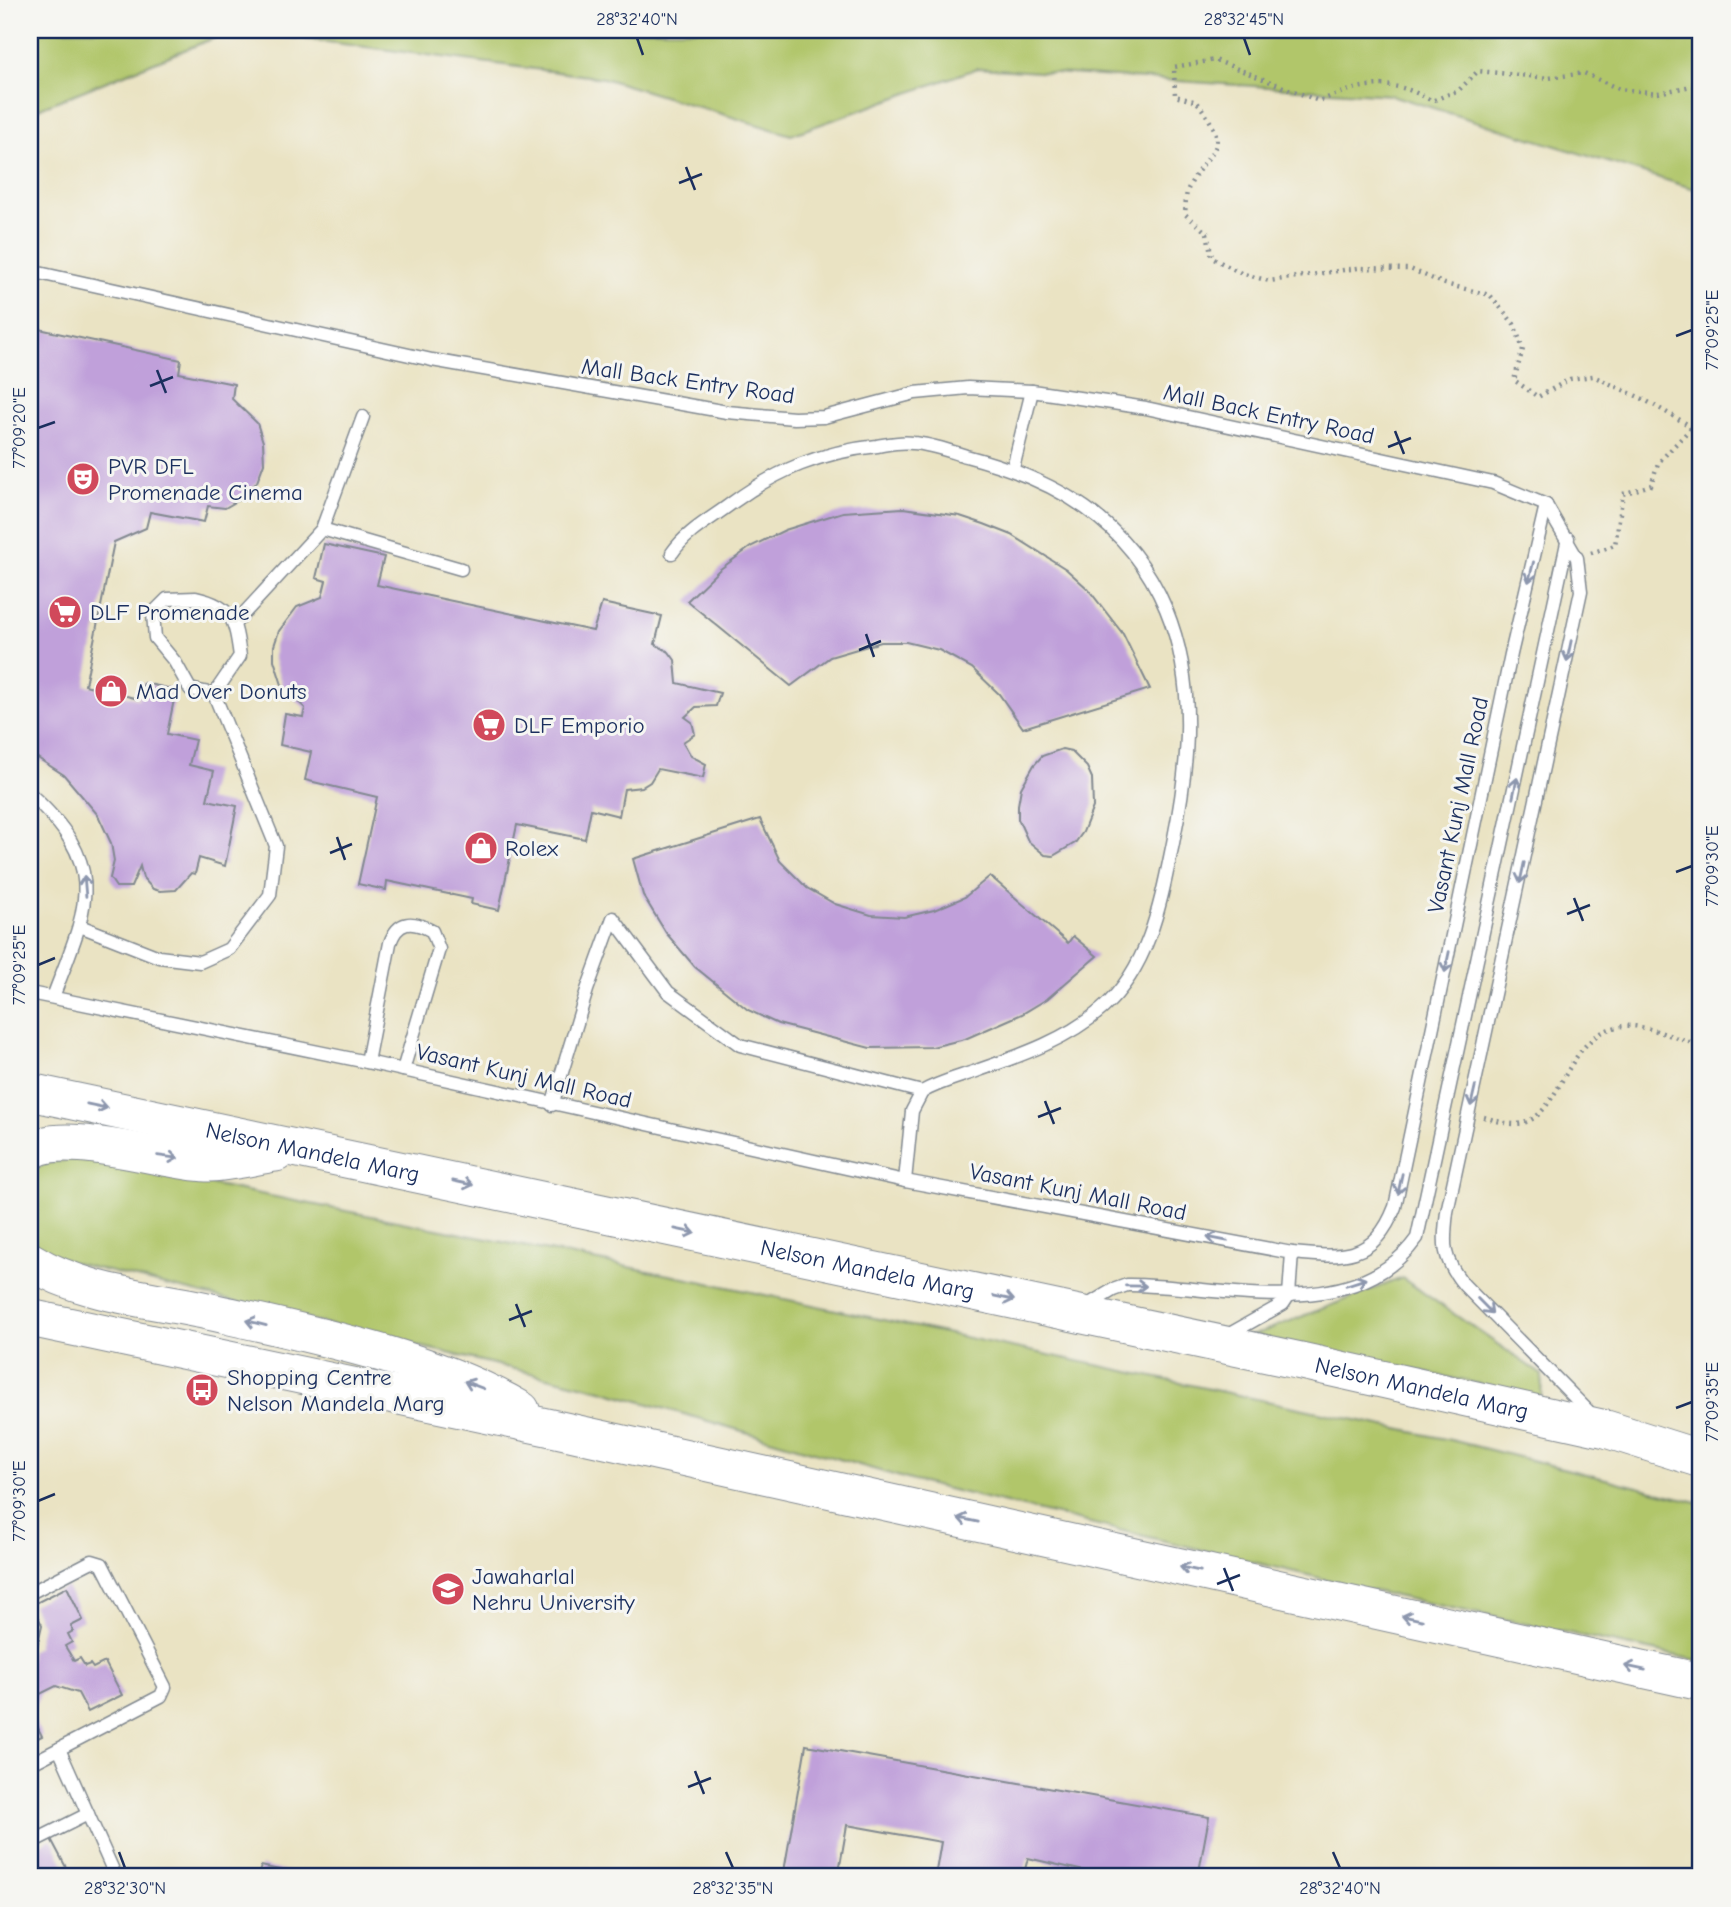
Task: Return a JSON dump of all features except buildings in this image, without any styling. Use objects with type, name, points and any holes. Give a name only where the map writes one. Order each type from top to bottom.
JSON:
[{"type":"main road","name":"Nelson Mandela Marg","points":[[30,1092],[1075,1313],[1606,1429],[1701,1459]]},
{"type":"main road","points":[[30,1152],[36,1147],[71,1143],[206,1163],[305,1150]]},
{"type":"main road","points":[[30,1261],[47,1272],[102,1290],[204,1311],[412,1362],[488,1390],[556,1429]]},
{"type":"main road","points":[[30,1318],[556,1429],[1701,1682]]},
{"type":"lane","name":"Mall Back Entry Road","points":[[30,271],[432,360],[727,412],[794,418],[824,417],[915,393],[968,388],[1032,391],[1146,408],[1493,482],[1546,505]]},
{"type":"lane","points":[[1013,468],[1032,391]]},
{"type":"lane","points":[[235,623],[323,529],[363,417]]},
{"type":"lane","points":[[552,1105],[587,990],[613,918],[668,992],[740,1045],[922,1092],[1023,1055],[1080,1026],[1105,1006],[1133,969],[1150,935],[1176,827],[1188,731],[1188,702],[1175,637],[1166,609],[1143,570],[1106,524],[1063,492],[1013,468],[914,443],[829,453],[784,470],[745,493],[692,531],[672,553]]},
{"type":"lane","points":[[1546,505],[1568,538],[1577,558],[1581,591],[1469,1113],[1444,1246],[1450,1268],[1606,1429]]},
{"type":"lane","name":"Vasant Kunj Mall Road","points":[[30,992],[367,1062],[905,1181],[1292,1253],[1328,1257],[1362,1251],[1387,1227],[1395,1207],[1508,667],[1546,505]]},
{"type":"lane","points":[[323,529],[461,569]]},
{"type":"lane","points":[[1075,1313],[1113,1290],[1127,1286],[1251,1296],[1289,1295],[1335,1289],[1369,1278],[1407,1252],[1417,1238],[1568,538]]},
{"type":"lane","points":[[196,597],[218,603],[235,623],[240,656],[214,694],[190,689],[176,662],[155,638],[153,613],[167,599],[196,597]]},
{"type":"lane","points":[[80,926],[159,957],[200,962],[229,949],[270,895],[276,846],[214,694]]},
{"type":"lane","points":[[30,794],[54,816],[74,844],[84,872],[86,898],[80,926],[52,997]]},
{"type":"lane","points":[[367,1062],[390,943],[394,931],[402,924],[411,923],[432,931],[439,948],[403,1070]]},
{"type":"lane","points":[[905,1181],[912,1111],[922,1092]]},
{"type":"lane","points":[[1213,1343],[1276,1311],[1289,1295],[1292,1253]]},
{"type":"lane","points":[[30,1594],[92,1562],[102,1564],[165,1687],[161,1696],[30,1764]]},
{"type":"lane","points":[[59,1749],[116,1877]]},
{"type":"lane","points":[[30,1843],[88,1814]]},
{"type":"path","points":[[1701,84],[1658,93],[1619,89],[1584,73],[1549,78],[1520,73],[1478,71],[1459,90],[1432,101],[1408,87],[1358,85],[1319,101],[1215,60],[1174,67],[1175,96],[1197,102],[1215,126],[1215,153],[1187,188],[1185,214],[1207,233],[1212,258],[1241,273],[1269,281],[1358,268],[1410,269],[1445,284],[1490,295],[1514,324],[1523,349],[1514,380],[1538,397],[1570,379],[1593,376],[1643,398],[1701,432]]},
{"type":"path","points":[[1577,558],[1615,545],[1623,494],[1651,485],[1658,463],[1691,428]]},
{"type":"path","points":[[1469,1113],[1506,1123],[1530,1121],[1545,1108],[1583,1045],[1618,1027],[1646,1028],[1701,1045]]},
{"type":"green space","points":[[30,30],[234,30],[30,112]]},
{"type":"green space","points":[[235,30],[1701,30],[1701,191],[1391,95],[978,68],[791,135],[603,78]]},
{"type":"green space","points":[[79,1158],[704,1282],[1455,1441],[1701,1503],[1701,1661],[1395,1596],[914,1481],[601,1390],[70,1262],[41,1249],[30,1239],[30,1174],[43,1164]]},
{"type":"green space","points":[[1402,1278],[1542,1375],[1541,1397],[1251,1336]]},
{"type":"place","name":"PVR DFL Promenade Cinema","points":[[83,479]]},
{"type":"place","name":"DLF Promenade","points":[[65,612]]},
{"type":"place","name":"Mad Over Donuts","points":[[111,691]]},
{"type":"place","name":"DLF Emporio","points":[[489,725]]},
{"type":"place","name":"Rolex","points":[[481,848]]},
{"type":"place","name":"Shopping Centre Nelson Mandela Marg","points":[[202,1390]]},
{"type":"place","name":"Jawaharlal Nehru University","points":[[448,1589]]}]
